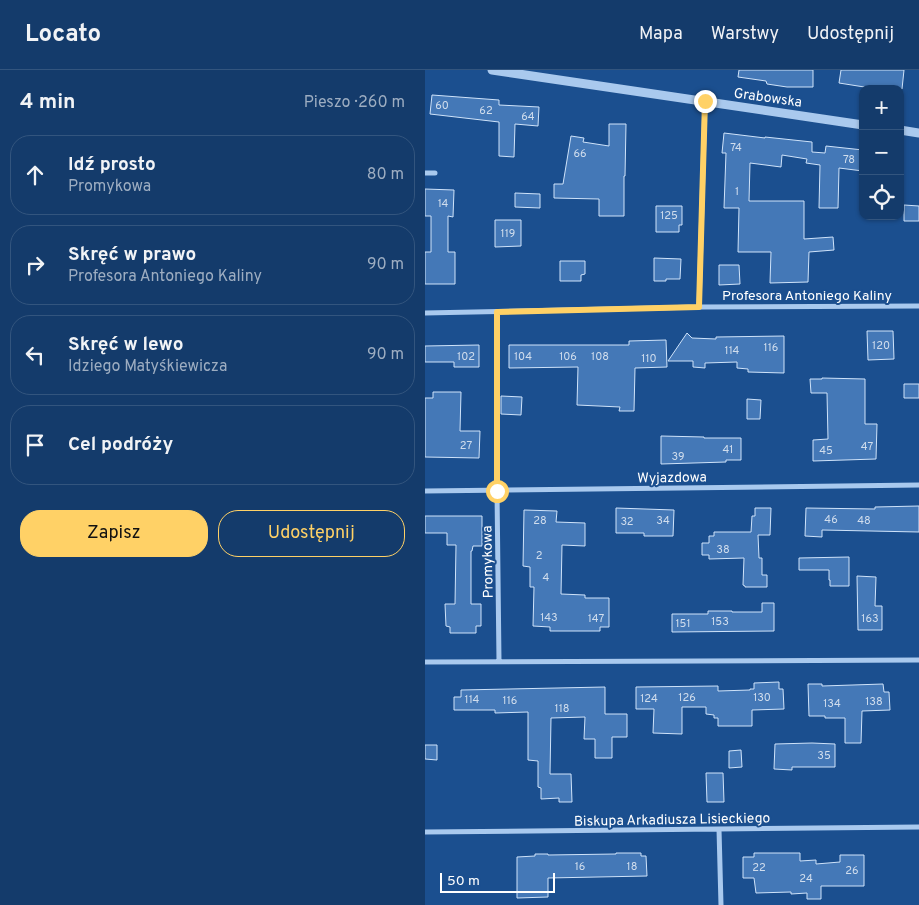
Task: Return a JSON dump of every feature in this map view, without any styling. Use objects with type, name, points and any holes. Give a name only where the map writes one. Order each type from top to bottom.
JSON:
[{"type":"street","name":"Grabowska","points":[[492,70],[552,74],[705,101],[859,124]]},
{"type":"street","points":[[699,307],[705,101]]},
{"type":"street","points":[[904,131],[919,133]]},
{"type":"street","points":[[425,173],[435,173]]},
{"type":"street","name":"Profesora Antoniego Kaliny","points":[[425,313],[699,307],[919,306]]},
{"type":"street","name":"Wyjazdowa","points":[[425,491],[919,485]]},
{"type":"street","name":"Promykowa","points":[[497,491],[499,661]]},
{"type":"street","points":[[425,662],[919,660]]},
{"type":"street","name":"Biskupa Arkadiusza Lisieckiego","points":[[425,832],[919,827]]},
{"type":"street","points":[[719,829],[721,905]]},
{"type":"path","points":[[497,312],[497,491]]},
{"type":"building","points":[[739,70],[813,70],[813,87],[787,87],[767,84],[766,81],[738,77]]},
{"type":"building","points":[[841,70],[904,70],[902,85],[859,86],[839,83]]},
{"type":"building","points":[[432,95],[499,100],[499,105],[539,107],[538,126],[515,124],[514,157],[499,156],[499,122],[430,114]]},
{"type":"building","points":[[609,124],[626,124],[624,216],[599,216],[599,199],[554,198],[554,184],[563,184],[571,136],[584,138],[583,142],[609,146]]},
{"type":"building","points":[[724,133],[812,142],[812,152],[825,153],[826,146],[859,150],[859,170],[839,168],[838,208],[819,208],[820,165],[806,163],[807,159],[782,155],[781,167],[750,163],[749,201],[804,201],[804,239],[833,237],[834,250],[809,252],[808,282],[770,283],[771,252],[738,252],[739,208],[724,208],[726,153],[722,153]]},
{"type":"building","points":[[425,189],[454,190],[453,217],[448,216],[448,252],[455,252],[455,284],[425,284],[425,252],[431,252],[431,216],[425,216]]},
{"type":"building","points":[[515,193],[540,194],[540,208],[515,207]]},
{"type":"building","points":[[904,205],[919,206],[919,221],[904,220]]},
{"type":"building","points":[[656,206],[682,206],[682,225],[679,225],[679,232],[656,232]]},
{"type":"building","points":[[495,220],[521,220],[521,246],[495,247]]},
{"type":"building","points":[[654,258],[681,259],[680,279],[654,281]]},
{"type":"building","points":[[560,261],[585,261],[585,274],[581,275],[581,281],[560,281]]},
{"type":"building","points":[[719,265],[739,265],[740,284],[719,285]]},
{"type":"building","points":[[867,331],[893,331],[894,359],[868,360]]},
{"type":"building","points":[[687,333],[692,338],[716,339],[716,337],[784,336],[784,373],[748,372],[748,369],[737,368],[737,362],[705,363],[705,368],[693,367],[693,361],[668,361]]},
{"type":"building","points":[[666,340],[667,367],[635,368],[634,411],[619,411],[620,407],[577,405],[578,367],[509,368],[509,345],[629,345],[629,341]]},
{"type":"building","points":[[479,345],[479,367],[454,367],[454,362],[425,362],[425,346]]},
{"type":"building","points":[[810,379],[865,379],[865,424],[877,424],[876,459],[813,461],[813,440],[828,439],[827,393],[811,393]]},
{"type":"building","points":[[904,384],[919,384],[919,398],[904,398]]},
{"type":"building","points":[[433,392],[461,392],[460,431],[480,431],[479,458],[425,457],[425,398],[433,398]]},
{"type":"building","points":[[501,396],[522,397],[521,415],[501,414]]},
{"type":"building","points":[[747,399],[761,400],[760,419],[747,419]]},
{"type":"building","points":[[661,436],[741,438],[741,460],[661,464]]},
{"type":"building","points":[[919,506],[919,532],[822,530],[822,537],[805,536],[806,508],[875,509],[875,507]]},
{"type":"building","points":[[616,508],[674,510],[673,536],[644,536],[644,533],[616,533]]},
{"type":"building","points":[[755,508],[771,508],[770,535],[758,535],[759,558],[762,558],[762,575],[767,575],[767,587],[745,587],[743,585],[744,558],[709,559],[709,555],[702,555],[702,543],[709,543],[709,536],[714,536],[714,532],[751,532],[752,516],[755,516]]},
{"type":"building","points":[[524,510],[557,511],[556,522],[585,523],[585,546],[562,545],[561,594],[585,595],[585,598],[609,598],[609,627],[600,627],[600,631],[550,631],[550,627],[533,626],[534,587],[530,587],[530,567],[523,566]]},
{"type":"building","points":[[425,516],[482,516],[482,546],[473,546],[471,551],[471,604],[481,604],[481,626],[476,626],[476,633],[450,633],[450,627],[446,626],[445,604],[455,604],[456,545],[447,545],[447,533],[425,533]]},
{"type":"building","points":[[849,557],[849,586],[830,586],[829,570],[799,570],[799,558]]},
{"type":"building","points":[[857,576],[876,577],[875,606],[882,606],[882,630],[858,630]]},
{"type":"building","points":[[762,603],[774,603],[774,631],[672,632],[672,614],[708,614],[708,611],[762,612]]},
{"type":"building","points":[[779,682],[779,689],[783,689],[784,709],[752,710],[752,726],[718,726],[718,718],[714,718],[714,715],[706,714],[706,707],[682,707],[682,734],[653,733],[654,709],[636,709],[636,687],[718,686],[718,691],[750,690],[754,689],[754,683]]},
{"type":"building","points":[[808,684],[822,684],[822,686],[883,684],[884,692],[889,692],[890,710],[862,711],[861,743],[845,743],[845,718],[809,716]]},
{"type":"building","points":[[605,687],[605,714],[627,714],[627,737],[612,737],[612,758],[595,758],[595,739],[584,739],[585,717],[551,718],[550,774],[571,774],[572,802],[559,802],[559,798],[541,799],[541,788],[538,787],[538,761],[528,760],[528,712],[495,713],[495,710],[454,710],[454,697],[461,697],[461,690]]},
{"type":"building","points":[[775,744],[835,744],[835,767],[792,767],[792,770],[774,769]]},
{"type":"building","points":[[425,745],[437,745],[437,760],[425,759]]},
{"type":"building","points":[[741,750],[742,767],[729,768],[729,751]]},
{"type":"building","points":[[706,773],[723,773],[724,802],[707,802]]},
{"type":"building","points":[[641,853],[641,856],[646,856],[647,876],[548,878],[548,897],[517,898],[517,857],[535,856],[535,854]]},
{"type":"building","points":[[754,853],[800,853],[800,861],[816,860],[816,864],[840,862],[840,855],[864,855],[864,886],[821,886],[821,899],[807,899],[807,893],[756,893],[754,878],[743,878],[743,857],[754,857]]},
{"type":"route","points":[[497,491],[497,312],[699,307],[705,101]]}]
